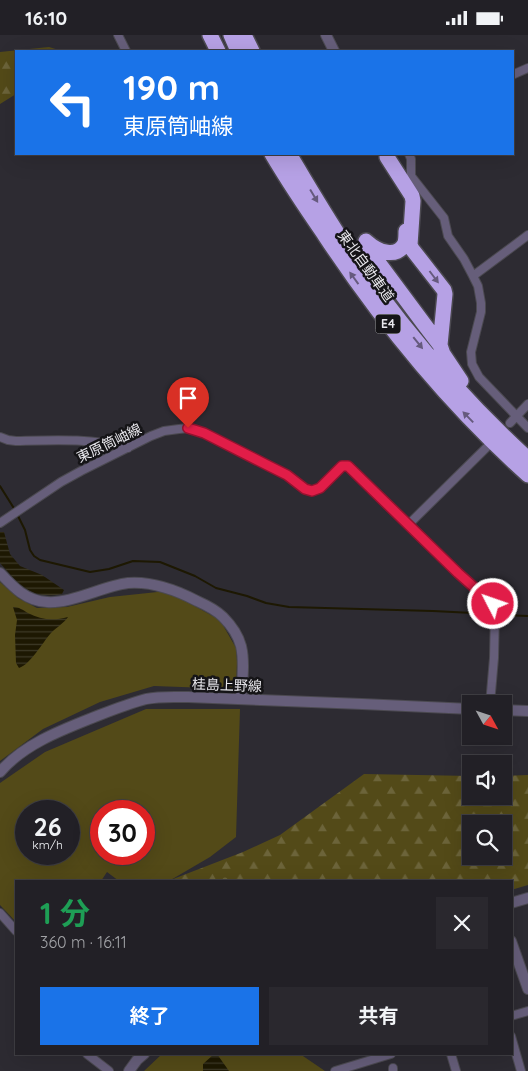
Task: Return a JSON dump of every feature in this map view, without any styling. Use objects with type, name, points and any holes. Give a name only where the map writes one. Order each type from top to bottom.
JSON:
[{"type":"highway","points":[[212,35],[219,50]]},
{"type":"highway","points":[[231,35],[238,50]]},
{"type":"highway","points":[[244,35],[252,50]]},
{"type":"highway","name":"東北自動車道","points":[[273,155],[342,261],[400,339],[461,409],[528,475]]},
{"type":"highway","name":"東北自動車道","points":[[290,155],[349,252],[380,296],[451,382],[526,457]]},
{"type":"highway","points":[[387,155],[412,196],[410,245],[444,290],[440,345]]},
{"type":"highway","points":[[404,185],[407,200],[404,244],[395,252],[389,253],[372,247],[366,241],[369,249],[440,345],[443,354],[458,376],[510,435],[526,457]]},
{"type":"street","points":[[118,35],[126,50]]},
{"type":"street","points":[[326,35],[334,50]]},
{"type":"street","points":[[514,74],[528,68]]},
{"type":"street","points":[[409,155],[411,177],[444,217],[448,236],[464,259],[480,294],[481,312],[471,352],[472,365],[479,377],[528,428]]},
{"type":"street","points":[[473,276],[528,236]]},
{"type":"street","points":[[510,423],[528,404]]},
{"type":"street","name":"東原筒岫線","points":[[0,523],[61,482],[164,431],[179,429],[195,430],[204,433],[287,475],[305,489],[312,491],[320,488],[342,466],[348,466],[458,573],[493,604],[496,610],[491,695]]},
{"type":"street","points":[[0,437],[16,441],[71,439],[110,443],[128,448]]},
{"type":"street","points":[[409,524],[488,445]]},
{"type":"street","points":[[0,573],[23,595],[38,601],[66,600],[119,585],[142,583],[170,588],[200,602],[222,615],[235,632],[241,646],[241,699]]},
{"type":"street","name":"桂島上野線","points":[[0,773],[5,766],[33,745],[123,706],[148,699],[167,697],[241,699],[462,709]]},
{"type":"street","points":[[512,710],[528,711]]},
{"type":"street","points":[[513,902],[528,898]]},
{"type":"street","points":[[0,913],[15,930]]},
{"type":"street","points":[[513,946],[526,976],[528,989]]},
{"type":"street","points":[[513,1015],[528,1011]]},
{"type":"street","points":[[513,1043],[521,1071]]},
{"type":"street","points":[[88,1055],[108,1071]]},
{"type":"street","points":[[129,1071],[143,1055]]},
{"type":"street","points":[[335,1071],[387,1055]]},
{"type":"street","points":[[451,1055],[456,1071]]},
{"type":"green space","points":[[49,47],[59,50],[20,50]]},
{"type":"green space","points":[[15,50],[15,95],[0,104],[0,52]]},
{"type":"green space","points":[[0,582],[18,598],[37,608],[67,607],[110,597],[167,591],[220,620],[236,648],[236,689],[154,686],[100,702],[43,729],[0,761]]},
{"type":"green space","points":[[146,709],[240,709],[236,837],[210,857],[171,880],[118,880],[107,872],[102,880],[15,880],[15,921],[0,905],[0,783],[45,752]]},
{"type":"green space","points":[[364,774],[462,776],[462,805],[512,805],[512,776],[528,775],[528,885],[513,889],[513,880],[171,880],[243,852],[280,835]]},
{"type":"green space","points":[[230,874],[233,880],[212,880]]},
{"type":"green space","points":[[161,1055],[301,1055],[325,1071],[144,1071]]},
{"type":"shaded area","points":[[0,532],[4,532],[10,554],[20,566],[42,575],[64,590],[62,594],[50,595],[32,592],[15,579],[0,563]]},
{"type":"shaded area","points":[[13,607],[43,618],[58,619],[68,617],[51,633],[28,662],[19,668],[16,663],[15,635],[17,620]]},
{"type":"shaded area","points":[[213,1055],[218,1055],[229,1071],[203,1071],[203,1064]]},
{"type":"waterway","points":[[0,486],[15,510]]},
{"type":"waterway","points":[[17,514],[34,556],[40,560],[90,572],[109,569],[133,561],[160,562],[195,576],[216,588],[266,603],[289,607],[493,614]]},
{"type":"waterway","points":[[498,615],[528,616]]},
{"type":"route","points":[[188,428],[204,433],[287,475],[305,489],[312,491],[320,488],[342,466],[348,466],[458,573],[493,604]]}]
